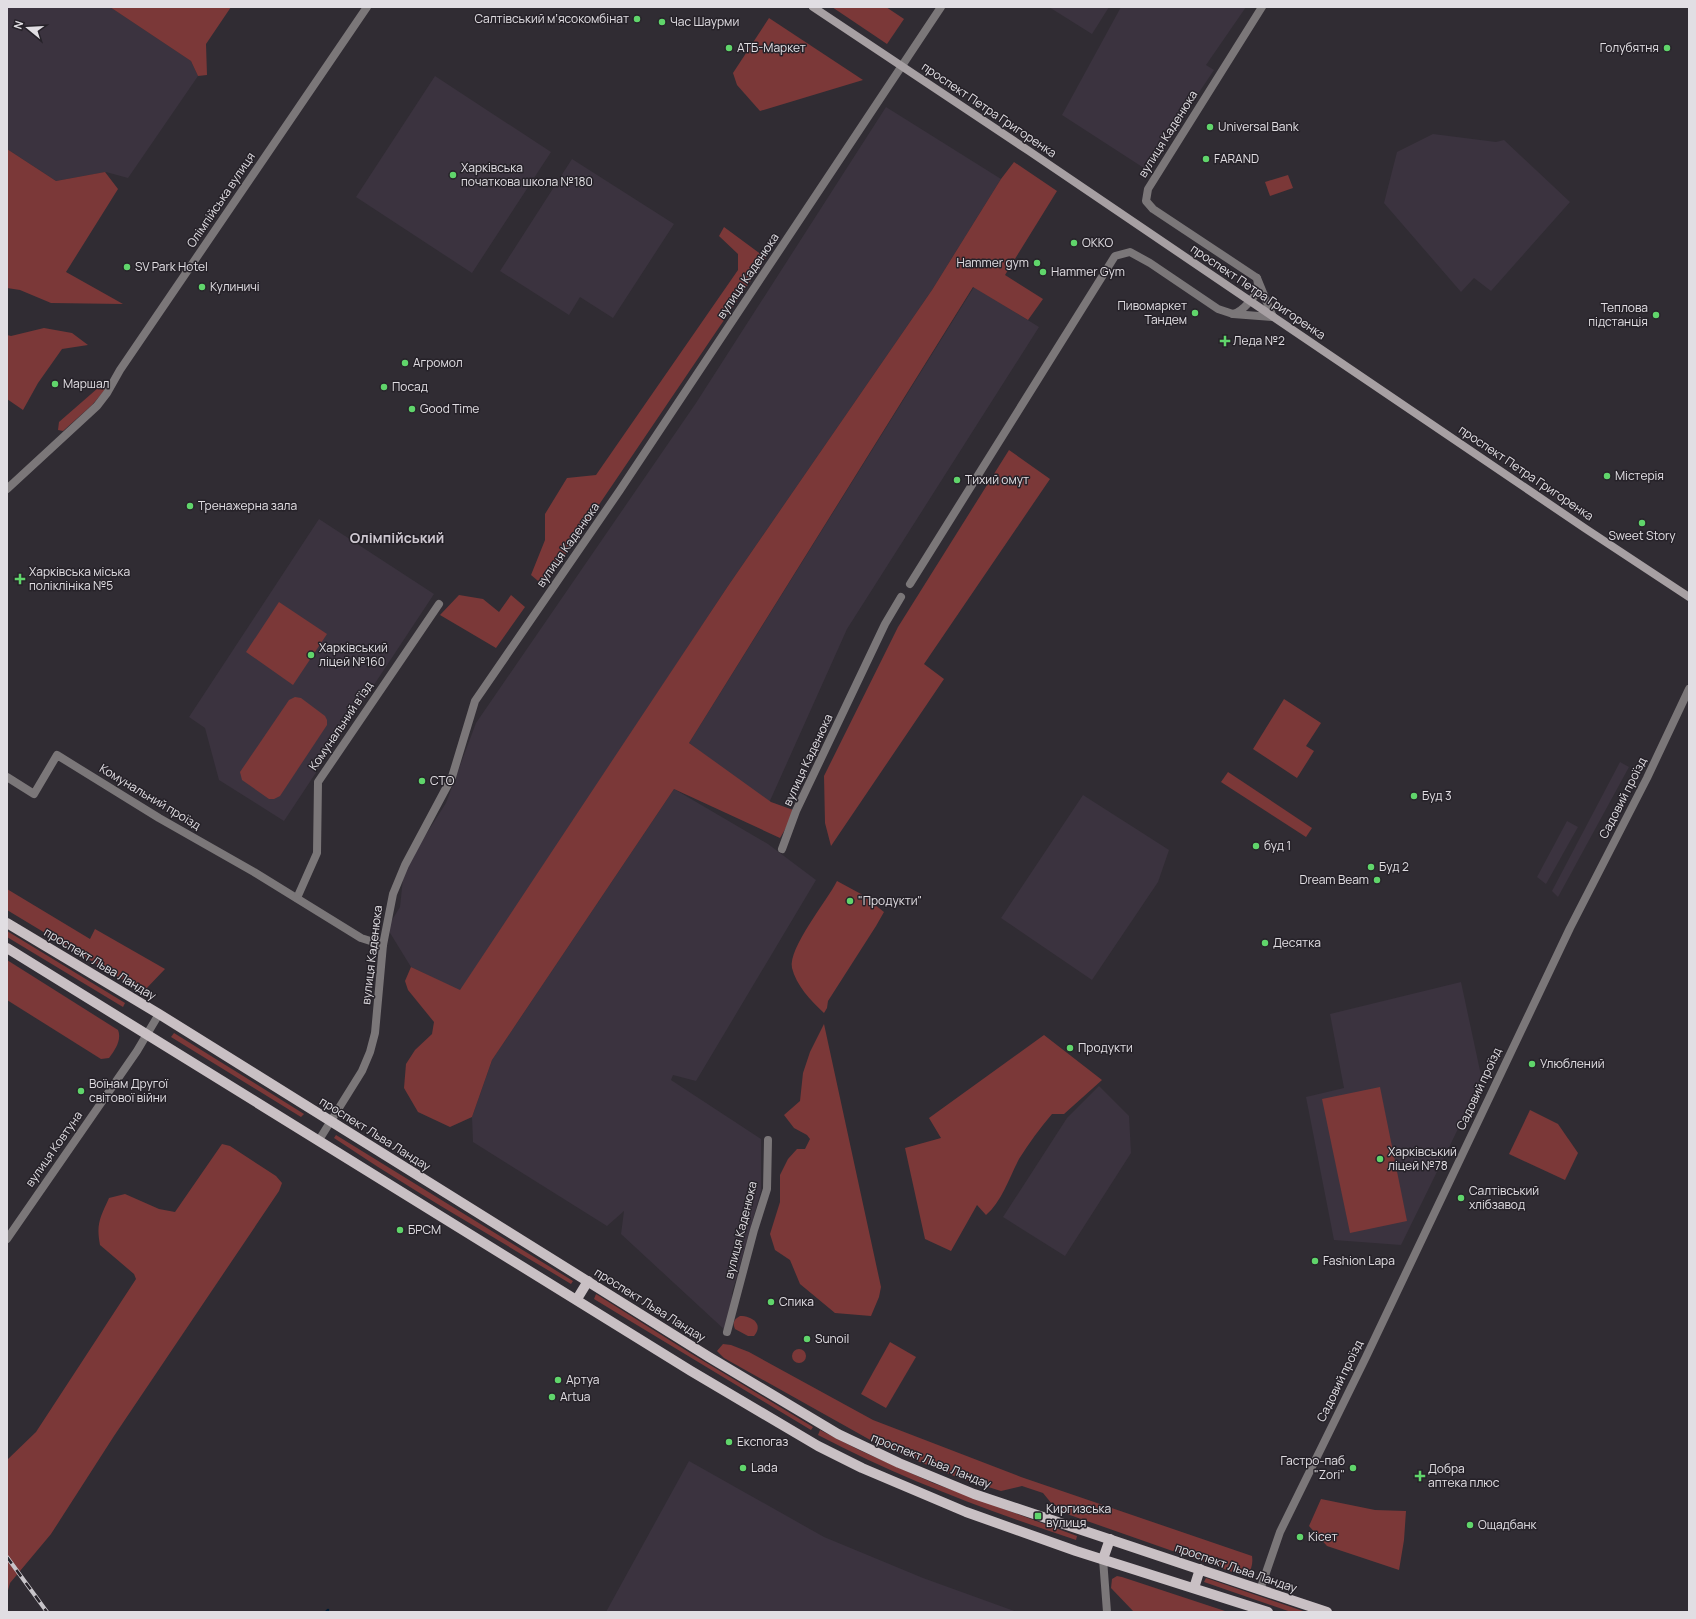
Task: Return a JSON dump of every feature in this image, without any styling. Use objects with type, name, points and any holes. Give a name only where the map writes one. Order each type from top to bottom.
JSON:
[{"type":"main road","name":"проспект Петра Григоренка","points":[[812,7],[1042,159],[1249,301],[1689,597]]},
{"type":"main road","name":"проспект Льва Ландау","points":[[7,923],[158,1014],[812,1420],[855,1443],[930,1477],[974,1494],[1327,1612]]},
{"type":"main road","points":[[7,948],[768,1417],[818,1446],[862,1468],[966,1512],[1103,1559],[1268,1612]]},
{"type":"main road","points":[[577,1299],[588,1281]]},
{"type":"main road","points":[[1103,1559],[1110,1539]]},
{"type":"main road","points":[[1194,1588],[1200,1569]]},
{"type":"street","name":"Олімпійська вулиця","points":[[7,489],[76,426],[107,393],[120,370],[367,7]]},
{"type":"street","name":"вулиця Каденюка","points":[[319,1140],[362,1071],[370,1052],[375,1033],[390,903],[395,886],[452,777],[469,717],[478,697],[620,490],[903,67],[941,7]]},
{"type":"street","name":"вулиця Каденюка","points":[[1257,278],[1153,209],[1146,201],[1148,189],[1262,7]]},
{"type":"street","points":[[910,584],[1115,256],[1130,252],[1150,263],[1218,309],[1233,314],[1273,317],[1257,278]]},
{"type":"street","points":[[1233,314],[1242,310],[1257,292],[1257,278]]},
{"type":"street","name":"вулиця Каденюка","points":[[782,849],[796,811],[885,624],[902,597]]},
{"type":"street","name":"Комунальний в’їзд","points":[[297,898],[317,853],[318,782],[439,604]]},
{"type":"street","name":"Садовий проїзд","points":[[1260,1590],[1280,1532],[1366,1357],[1567,934],[1647,778],[1689,689]]},
{"type":"street","name":"Комунальний проїзд","points":[[7,777],[34,794],[57,755],[159,818],[297,898]]},
{"type":"street","points":[[297,898],[361,938],[384,945]]},
{"type":"street","name":"вулиця Ковтуна","points":[[7,1239],[147,1034],[158,1014]]},
{"type":"street","name":"вулиця Каденюка","points":[[727,1332],[754,1230],[767,1189],[768,1140]]},
{"type":"street","points":[[1103,1559],[1107,1612]]},
{"type":"shaded area","points":[[7,7],[110,7],[191,61],[198,76],[128,178],[106,172],[56,181],[7,149]]},
{"type":"shaded area","points":[[110,7],[231,7],[206,44],[207,75],[198,76],[191,61]]},
{"type":"shaded area","points":[[832,7],[886,7],[904,19],[887,44]]},
{"type":"shaded area","points":[[1049,7],[1109,7],[1092,34]]},
{"type":"shaded area","points":[[1121,7],[1246,7],[1206,65],[1214,70],[1147,170],[1062,115]]},
{"type":"shaded area","points":[[769,18],[863,80],[760,111],[737,85],[733,73]]},
{"type":"shaded area","name":"Харківська початкова школа №180","points":[[435,76],[551,152],[472,273],[356,197]]},
{"type":"shaded area","points":[[886,107],[1001,179],[932,290],[728,586],[467,983],[460,991],[411,967],[387,928],[400,907],[404,869],[446,803],[476,723],[696,403]]},
{"type":"shaded area","points":[[1433,134],[1496,142],[1504,140],[1570,202],[1491,291],[1474,278],[1461,292],[1384,203],[1397,152]]},
{"type":"shaded area","points":[[7,149],[56,181],[105,172],[118,189],[66,272],[123,304],[51,303],[20,290],[7,288]]},
{"type":"shaded area","points":[[572,159],[674,224],[613,318],[580,297],[569,315],[500,271]]},
{"type":"shaded area","points":[[1014,162],[1057,191],[1005,275],[1043,299],[1028,320],[973,287],[689,743],[771,802],[796,811],[780,838],[674,789],[492,1060],[472,1117],[450,1127],[418,1112],[404,1088],[406,1064],[415,1050],[432,1034],[434,1022],[408,990],[405,981],[411,967],[460,990],[728,586],[932,290],[1001,179]]},
{"type":"shaded area","points":[[1288,175],[1293,188],[1270,196],[1265,182]]},
{"type":"shaded area","points":[[724,227],[766,258],[544,586],[531,575],[545,540],[545,514],[567,478],[596,475],[738,270],[738,254],[719,236]]},
{"type":"shaded area","points":[[974,287],[1039,327],[847,629],[769,803],[689,743]]},
{"type":"shaded area","points":[[44,328],[72,333],[88,345],[62,349],[38,383],[23,410],[7,399],[7,335],[11,336]]},
{"type":"shaded area","points":[[106,381],[109,381],[110,384],[92,405],[63,431],[58,430],[59,422]]},
{"type":"shaded area","points":[[1009,450],[1050,479],[924,664],[944,679],[831,846],[825,823],[824,776],[898,627]]},
{"type":"shaded area","name":"Харківський ліцей №160","points":[[319,519],[434,594],[284,821],[219,780],[205,728],[189,717]]},
{"type":"shaded area","points":[[459,595],[483,599],[499,612],[511,595],[525,607],[496,648],[440,615]]},
{"type":"shaded area","points":[[279,602],[327,634],[293,685],[246,652]]},
{"type":"shaded area","points":[[295,697],[301,698],[325,716],[327,725],[280,796],[274,799],[269,799],[242,780],[240,772],[289,700]]},
{"type":"shaded area","points":[[1284,699],[1321,723],[1306,746],[1314,751],[1297,778],[1253,749]]},
{"type":"shaded area","points":[[1620,762],[1629,767],[1558,897],[1552,891]]},
{"type":"shaded area","points":[[1228,772],[1312,828],[1306,837],[1221,782]]},
{"type":"shaded area","points":[[674,789],[768,844],[816,880],[696,1081],[673,1075],[671,1080],[761,1139],[761,1191],[732,1293],[731,1320],[727,1332],[621,1234],[624,1211],[607,1226],[473,1142],[472,1117],[492,1060]]},
{"type":"shaded area","points":[[1083,795],[1169,850],[1158,882],[1092,980],[1001,918]]},
{"type":"shaded area","points":[[1567,821],[1578,827],[1546,884],[1537,877]]},
{"type":"shaded area","points":[[837,881],[861,894],[884,912],[828,1001],[827,1008],[824,1013],[800,987],[792,968],[792,959],[809,924]]},
{"type":"shaded area","points":[[7,889],[90,939],[95,929],[165,969],[143,992],[7,910]]},
{"type":"shaded area","points":[[7,931],[125,1003],[123,1007],[7,937]]},
{"type":"shaded area","points":[[7,960],[118,1030],[119,1037],[116,1048],[109,1058],[101,1059],[7,1000]]},
{"type":"shaded area","name":"Харківський ліцей №78","points":[[1461,982],[1482,1080],[1401,1245],[1334,1240],[1306,1097],[1344,1088],[1330,1014]]},
{"type":"shaded area","points":[[824,1024],[881,1287],[879,1297],[871,1316],[835,1313],[800,1284],[790,1260],[775,1250],[770,1234],[780,1202],[780,1175],[788,1159],[797,1149],[805,1149],[810,1139],[807,1135],[794,1128],[784,1115],[800,1101],[803,1073],[810,1052]]},
{"type":"shaded area","points":[[174,1033],[304,1114],[301,1117],[171,1037]]},
{"type":"shaded area","points":[[1044,1035],[1102,1080],[1064,1114],[1052,1114],[1019,1159],[1005,1189],[992,1209],[986,1215],[977,1205],[951,1251],[925,1239],[905,1148],[941,1138],[929,1118]]},
{"type":"shaded area","points":[[1099,1086],[1129,1116],[1131,1153],[1065,1256],[1003,1217],[1067,1118]]},
{"type":"shaded area","points":[[1380,1087],[1407,1221],[1350,1233],[1322,1099]]},
{"type":"shaded area","points":[[1530,1110],[1558,1124],[1578,1153],[1565,1180],[1509,1154]]},
{"type":"shaded area","points":[[336,1135],[573,1281],[571,1284],[422,1194],[334,1138]]},
{"type":"shaded area","points":[[222,1144],[230,1146],[276,1176],[282,1183],[279,1191],[114,1436],[51,1534],[10,1583],[7,1594],[7,1460],[36,1432],[136,1279],[134,1274],[100,1245],[98,1232],[99,1226],[103,1211],[109,1198],[125,1194],[159,1209],[175,1212]]},
{"type":"shaded area","points":[[596,1294],[813,1427],[811,1430],[594,1299]]},
{"type":"shaded area","points":[[740,1316],[749,1317],[757,1324],[757,1332],[754,1336],[748,1336],[735,1329],[734,1321]]},
{"type":"shaded area","points":[[890,1342],[916,1357],[886,1408],[861,1394]]},
{"type":"shaded area","points":[[723,1344],[731,1345],[749,1352],[873,1420],[1021,1477],[1252,1556],[1252,1564],[1249,1573],[1247,1575],[1241,1575],[1067,1514],[1052,1504],[1043,1493],[1022,1486],[1001,1491],[959,1478],[881,1446],[724,1358],[717,1351]]},
{"type":"shaded area","points":[[796,1349],[802,1349],[806,1353],[806,1359],[802,1363],[796,1363],[792,1359],[792,1353]]},
{"type":"shaded area","points":[[820,1430],[859,1450],[933,1483],[1077,1536],[1076,1540],[977,1505],[913,1480],[818,1435]]},
{"type":"shaded area","points":[[689,1461],[824,1537],[923,1578],[1017,1612],[606,1612]]},
{"type":"shaded area","points":[[1321,1499],[1375,1510],[1406,1511],[1404,1540],[1399,1570],[1327,1546],[1309,1526]]},
{"type":"shaded area","points":[[1117,1576],[1228,1612],[1134,1612],[1111,1588],[1112,1579]]},
{"type":"shaded area","points":[[1206,1578],[1306,1612],[1291,1612],[1204,1582]]},
{"type":"railway","points":[[7,1557],[47,1612]]},
{"type":"place","name":"Салтівський мʼясокомбінат","points":[[637,19]]},
{"type":"place","name":"Час Шаурми","points":[[662,22]]},
{"type":"place","name":"АТБ-Маркет","points":[[729,48]]},
{"type":"place","name":"Голубятня","points":[[1667,48]]},
{"type":"place","name":"Universal Bank","points":[[1210,127]]},
{"type":"place","name":"FARAND","points":[[1206,159]]},
{"type":"place","name":"Харківська початкова школа №180","points":[[453,175]]},
{"type":"place","name":"ОККО","points":[[1074,243]]},
{"type":"place","name":"Hammer gym","points":[[1037,263]]},
{"type":"place","name":"SV Park Hotel","points":[[127,267]]},
{"type":"place","name":"Hammer Gym","points":[[1043,272]]},
{"type":"place","name":"Кулиничі","points":[[202,287]]},
{"type":"place","name":"Пивомаркет Тандем","points":[[1195,313]]},
{"type":"place","name":"Теплова підстанція","points":[[1656,315]]},
{"type":"place","name":"Леда №2","points":[[1225,341]]},
{"type":"place","name":"Агромол","points":[[405,363]]},
{"type":"place","name":"Маршал","points":[[55,384]]},
{"type":"place","name":"Посад","points":[[384,387]]},
{"type":"place","name":"Good Time","points":[[412,409]]},
{"type":"place","name":"Містерія","points":[[1607,476]]},
{"type":"place","name":"Тихий омут","points":[[957,480]]},
{"type":"place","name":"Тренажерна зала","points":[[190,506]]},
{"type":"place","name":"Sweet Story","points":[[1642,523]]},
{"type":"place","name":"Харківська міська поліклініка №5","points":[[20,579]]},
{"type":"place","name":"Харківський ліцей №160","points":[[311,655]]},
{"type":"place","name":"СТО","points":[[422,781]]},
{"type":"place","name":"Буд 3","points":[[1414,796]]},
{"type":"place","name":"буд 1","points":[[1256,846]]},
{"type":"place","name":"Буд 2","points":[[1371,867]]},
{"type":"place","name":"Dream Beam","points":[[1377,880]]},
{"type":"place","name":"\"Продукти\"","points":[[850,901]]},
{"type":"place","name":"Десятка","points":[[1265,943]]},
{"type":"place","name":"Продукти","points":[[1070,1048]]},
{"type":"place","name":"Улюблений","points":[[1532,1064]]},
{"type":"place","name":"Воїнам Другої світової війни","points":[[81,1091]]},
{"type":"place","name":"Харківський ліцей №78","points":[[1380,1159]]},
{"type":"place","name":"Салтівський хлібзавод","points":[[1461,1198]]},
{"type":"place","name":"БРСМ","points":[[400,1230]]},
{"type":"place","name":"Fashion Lapa","points":[[1315,1261]]},
{"type":"place","name":"Спика","points":[[771,1302]]},
{"type":"place","name":"Sunoil","points":[[807,1339]]},
{"type":"place","name":"Артуа","points":[[558,1380]]},
{"type":"place","name":"Artua","points":[[552,1397]]},
{"type":"place","name":"Експогаз","points":[[729,1442]]},
{"type":"place","name":"Lada","points":[[743,1468]]},
{"type":"place","name":"Гастро-паб \"Zori\"","points":[[1353,1468]]},
{"type":"place","name":"Добра аптека плюс","points":[[1420,1476]]},
{"type":"place","name":"Киргизська вулиця","points":[[1038,1516]]},
{"type":"place","name":"Ощадбанк","points":[[1470,1525]]},
{"type":"place","name":"Кісет","points":[[1300,1537]]},
{"type":"district","name":"Олімпійський","points":[[397,538]]}]
